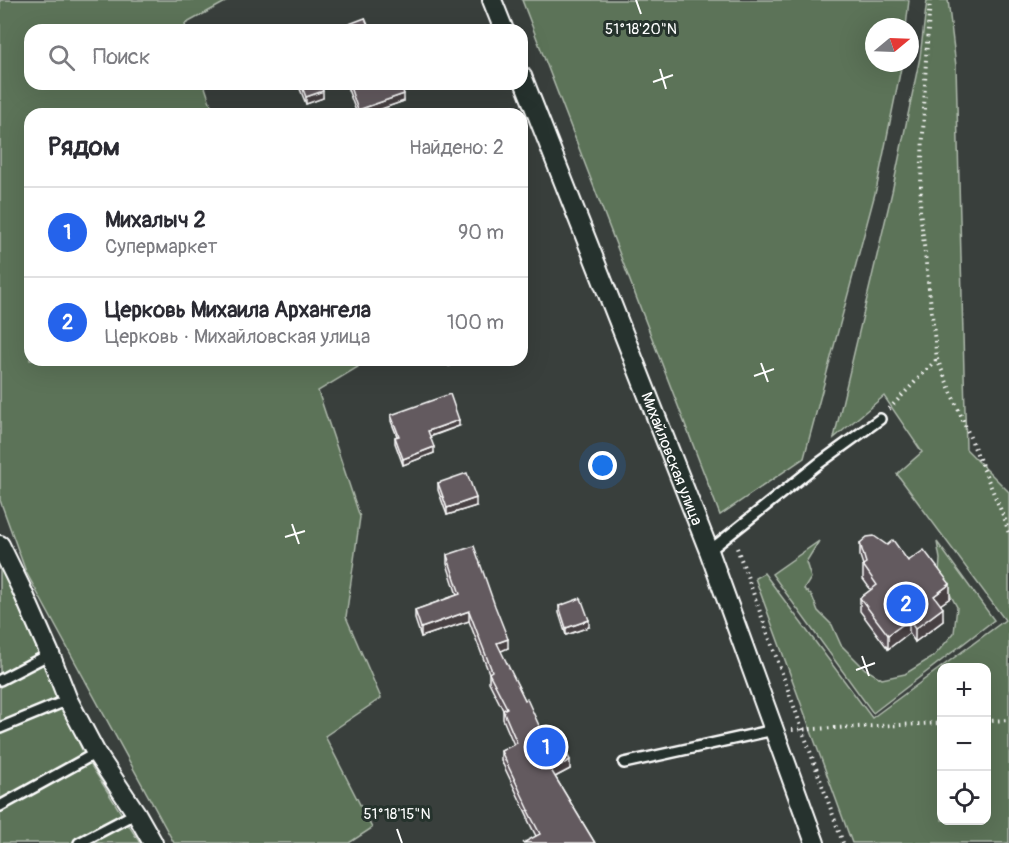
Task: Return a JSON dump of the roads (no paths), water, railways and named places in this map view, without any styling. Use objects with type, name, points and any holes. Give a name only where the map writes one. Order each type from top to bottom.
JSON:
[{"type":"street","points":[[492,0],[502,24]]},
{"type":"street","name":"Михайловская улица","points":[[528,90],[709,551],[815,843]]},
{"type":"street","points":[[0,545],[50,654],[68,700],[96,753],[153,843]]},
{"type":"lane","points":[[709,551],[818,464],[880,419]]},
{"type":"lane","points":[[0,680],[50,654]]},
{"type":"lane","points":[[0,728],[68,700]]},
{"type":"lane","points":[[624,763],[774,730]]},
{"type":"lane","points":[[0,806],[96,753]]},
{"type":"lane","points":[[80,843],[136,813]]},
{"type":"place","name":"Церковь Михаила Архангела","points":[[906,604]]},
{"type":"place","name":"Михалыч 2","points":[[546,747]]}]
